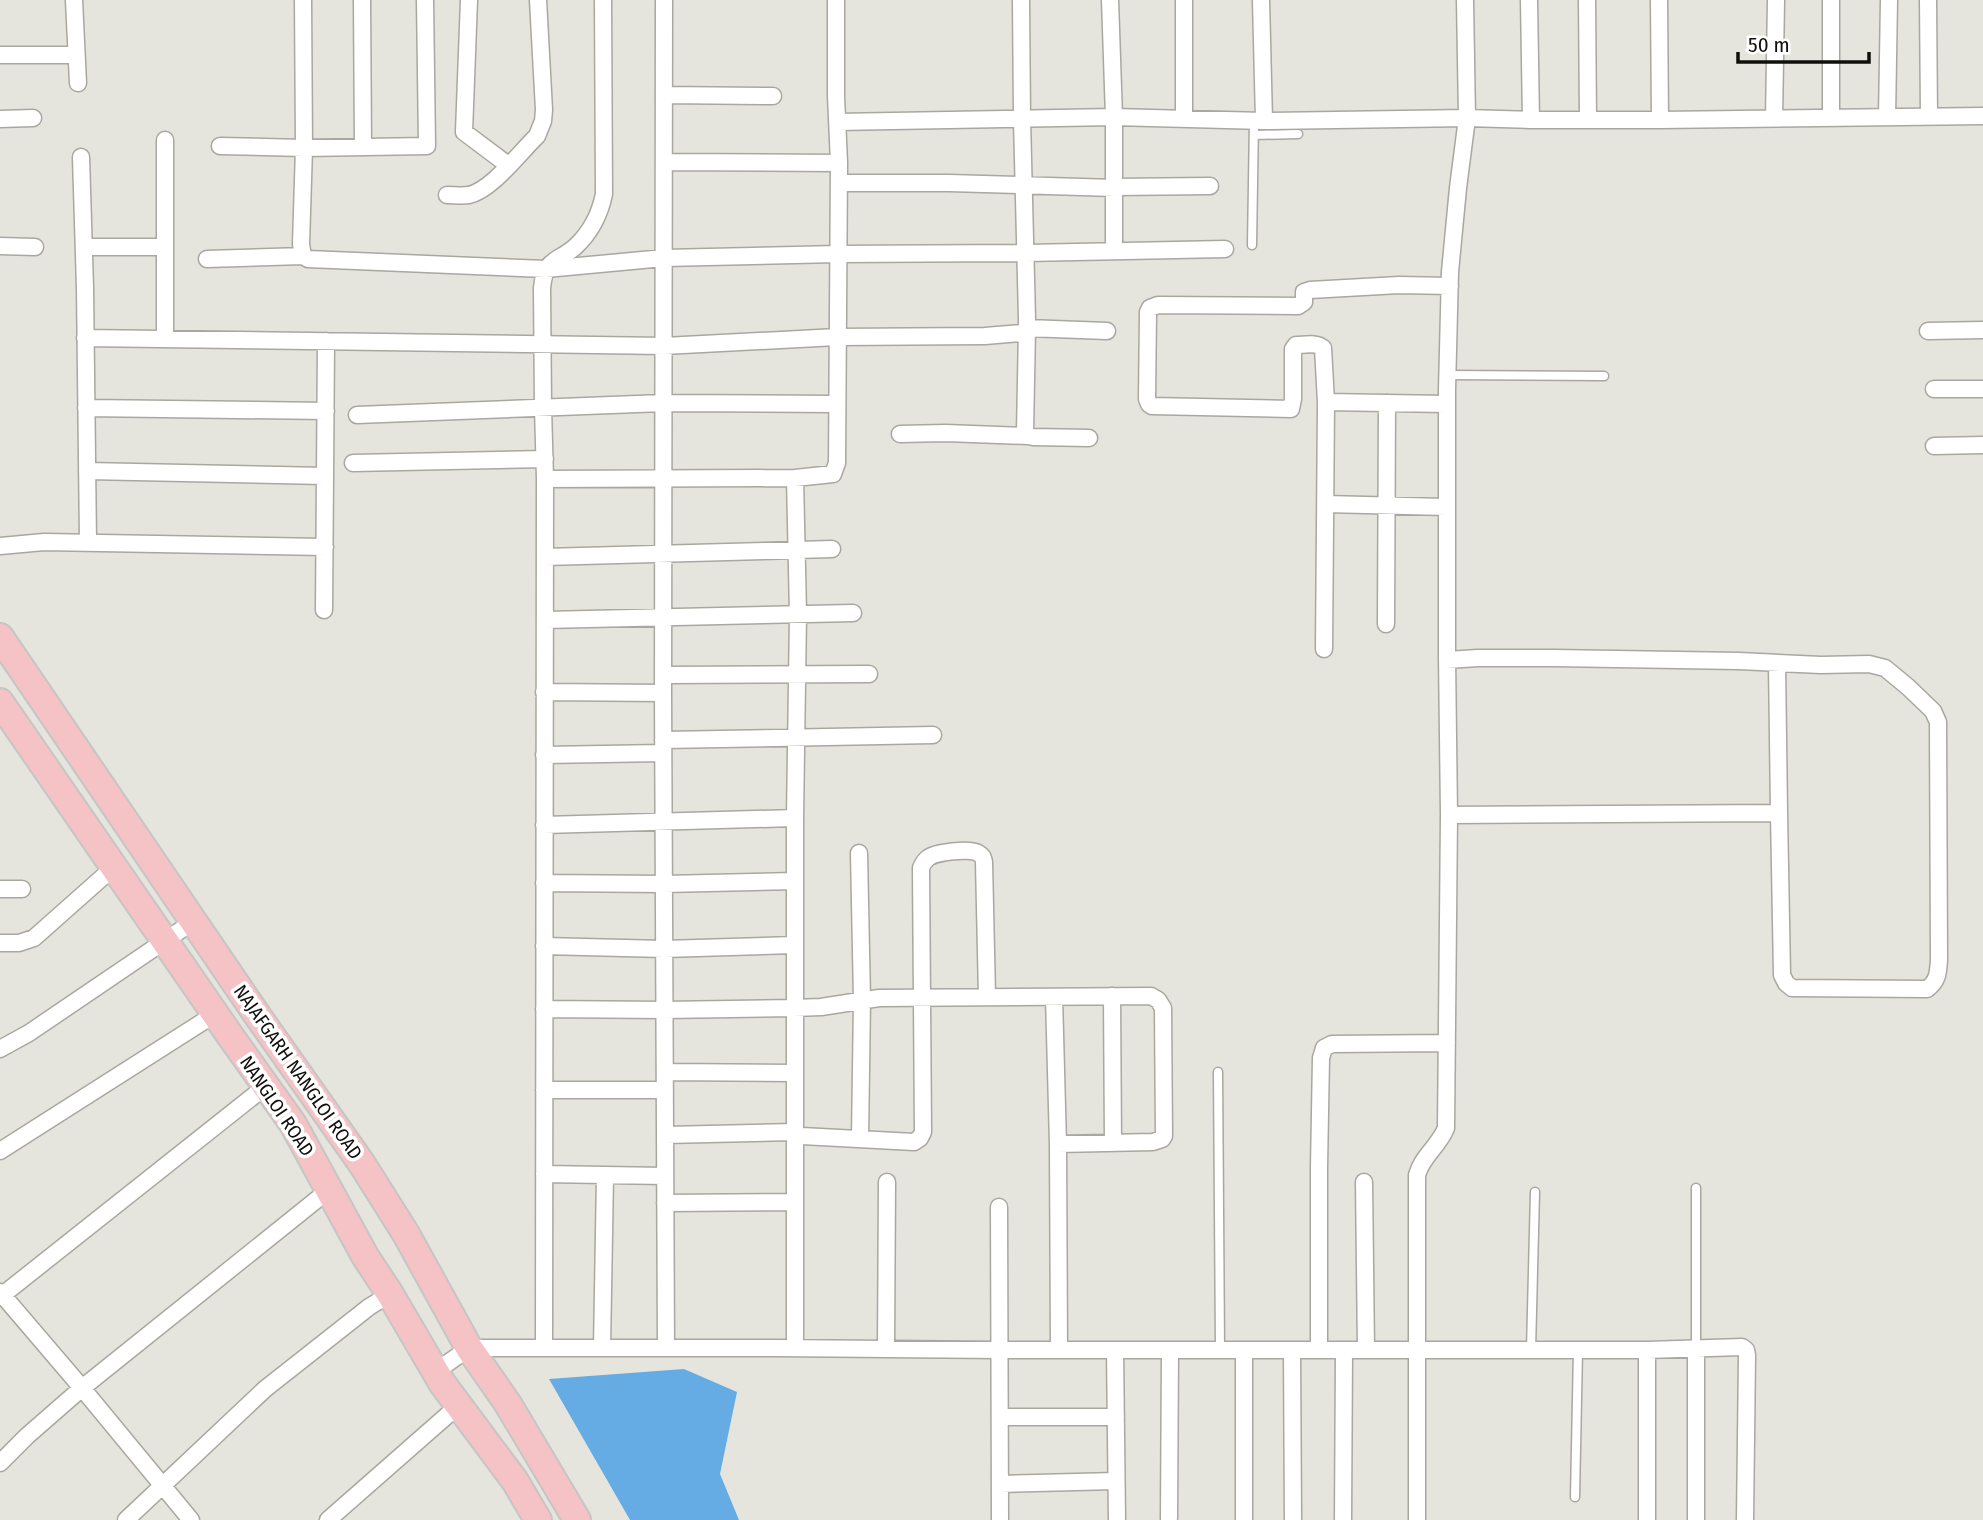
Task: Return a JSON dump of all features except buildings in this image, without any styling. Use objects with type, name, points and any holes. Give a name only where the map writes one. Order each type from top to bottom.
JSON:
[{"type":"main road","name":"NAJAFGARH NANGLOI ROAD","points":[[0,637],[18,709],[194,921],[362,1164],[411,1244],[469,1348],[508,1404],[577,1520]]},
{"type":"main road","name":"NANGLOI ROAD","points":[[18,709],[114,867],[293,1124],[365,1256],[435,1372],[515,1481],[538,1520]]},
{"type":"street","points":[[74,0],[78,83]]},
{"type":"street","points":[[303,0],[303,256]]},
{"type":"street","points":[[362,0],[363,148]]},
{"type":"street","points":[[220,146],[427,146],[425,0]]},
{"type":"street","points":[[470,0],[464,132],[508,165]]},
{"type":"street","points":[[447,195],[470,195],[478,192],[537,136],[543,121],[538,0]]},
{"type":"street","points":[[544,1348],[545,459],[542,288],[543,276],[551,262],[574,247],[595,221],[604,194],[603,0]]},
{"type":"street","points":[[664,0],[663,821],[666,1348]]},
{"type":"street","points":[[545,479],[795,478],[827,476],[836,470],[839,163],[836,0]]},
{"type":"street","points":[[1021,0],[1027,328],[1025,428],[1028,436]]},
{"type":"street","points":[[1110,0],[1114,117],[1114,251]]},
{"type":"street","points":[[1184,0],[1184,119]]},
{"type":"street","points":[[1257,126],[1261,0]]},
{"type":"street","points":[[1417,1520],[1417,1175],[1423,1159],[1443,1138],[1446,1128],[1449,815],[1447,375],[1450,286],[1467,118],[1465,0]]},
{"type":"street","points":[[1529,0],[1531,120]]},
{"type":"street","points":[[1587,0],[1588,120]]},
{"type":"street","points":[[1659,0],[1660,120]]},
{"type":"street","points":[[1774,118],[1776,0]]},
{"type":"street","points":[[1831,0],[1831,117]]},
{"type":"street","points":[[1887,117],[1889,0]]},
{"type":"street","points":[[1928,0],[1929,116]]},
{"type":"street","points":[[0,55],[76,55]]},
{"type":"street","points":[[664,95],[773,96]]},
{"type":"street","points":[[837,122],[1114,117],[1184,119],[1257,126],[1467,118],[1660,120],[1983,116]]},
{"type":"street","points":[[0,119],[33,118]]},
{"type":"street","points":[[165,141],[165,339]]},
{"type":"street","points":[[80,157],[88,542]]},
{"type":"street","points":[[664,162],[839,163]]},
{"type":"street","points":[[839,183],[1114,188],[1210,186]]},
{"type":"street","points":[[0,246],[35,247]]},
{"type":"street","points":[[83,247],[165,247]]},
{"type":"street","points":[[207,259],[303,256],[308,259],[546,269],[664,258],[1225,250]]},
{"type":"street","points":[[1324,649],[1326,402],[1323,348],[1320,345],[1296,345],[1293,349],[1291,408],[1152,406],[1147,399],[1148,312],[1150,308],[1158,306],[1298,306],[1304,302],[1304,292],[1310,290],[1399,285],[1450,286]]},
{"type":"street","points":[[85,338],[664,346],[837,337],[985,336],[1022,333],[1027,328],[1107,331]]},
{"type":"street","points":[[1928,331],[1983,330]]},
{"type":"street","points":[[324,610],[326,341]]},
{"type":"street","points":[[1934,389],[1983,389]]},
{"type":"street","points":[[1326,402],[1447,404]]},
{"type":"street","points":[[357,415],[663,403],[836,404]]},
{"type":"street","points":[[1386,624],[1387,403]]},
{"type":"street","points":[[86,408],[326,411]]},
{"type":"street","points":[[900,435],[946,433],[1089,438]]},
{"type":"street","points":[[1934,446],[1983,445]]},
{"type":"street","points":[[353,463],[545,459]]},
{"type":"street","points":[[87,471],[325,476]]},
{"type":"street","points":[[795,478],[798,614],[794,945],[794,1073],[798,1134],[794,1202],[795,1348]]},
{"type":"street","points":[[1325,504],[1446,507]]},
{"type":"street","points":[[0,546],[88,542],[325,547]]},
{"type":"street","points":[[545,557],[832,550]]},
{"type":"street","points":[[545,620],[853,613]]},
{"type":"street","points":[[1447,660],[1478,657],[1555,658],[1869,664],[1885,668],[1922,699],[1933,711],[1938,722],[1939,960],[1935,984],[1927,989],[1792,988],[1786,984],[1782,975],[1777,663]]},
{"type":"street","points":[[663,675],[869,674]]},
{"type":"street","points":[[544,692],[663,693]]},
{"type":"street","points":[[544,755],[797,737],[933,735]]},
{"type":"street","points":[[1449,815],[1779,813]]},
{"type":"street","points":[[544,825],[795,818]]},
{"type":"street","points":[[665,1135],[798,1134],[914,1142],[920,1138],[923,1132],[921,868],[931,856],[969,850],[982,856],[987,997]]},
{"type":"street","points":[[859,852],[862,1000],[860,1139]]},
{"type":"street","points":[[0,943],[19,943],[34,938],[114,867]]},
{"type":"street","points":[[544,883],[795,881]]},
{"type":"street","points":[[0,889],[22,889]]},
{"type":"street","points":[[0,1049],[29,1033],[194,921]]},
{"type":"street","points":[[544,946],[664,949],[794,945]]},
{"type":"street","points":[[1112,996],[1113,1143]]},
{"type":"street","points":[[544,1009],[794,1008],[821,1007],[862,1000],[921,997],[1151,996],[1158,1000],[1163,1008],[1165,1131],[1162,1139],[1058,1144]]},
{"type":"street","points":[[1054,997],[1059,1350]]},
{"type":"street","points":[[0,1152],[215,1014]]},
{"type":"street","points":[[1319,1350],[1319,1167],[1321,1058],[1324,1048],[1332,1044],[1447,1043]]},
{"type":"street","points":[[665,1072],[794,1073]]},
{"type":"street","points":[[191,1520],[1,1295],[266,1086]]},
{"type":"street","points":[[544,1090],[665,1090]]},
{"type":"street","points":[[544,1174],[665,1176]]},
{"type":"street","points":[[602,1348],[606,1175]]},
{"type":"street","points":[[886,1349],[887,1182]]},
{"type":"street","points":[[1364,1182],[1366,1350]]},
{"type":"street","points":[[0,1463],[82,1388],[330,1189]]},
{"type":"street","points":[[665,1203],[794,1202]]},
{"type":"street","points":[[999,1207],[1000,1520]]},
{"type":"street","points":[[126,1520],[265,1389],[369,1307],[390,1294]]},
{"type":"street","points":[[435,1372],[469,1348],[1742,1348],[1746,1350],[1745,1520]]},
{"type":"street","points":[[1696,1349],[1696,1520]]},
{"type":"street","points":[[1115,1350],[1117,1520]]},
{"type":"street","points":[[1169,1518],[1170,1350]]},
{"type":"street","points":[[1244,1350],[1244,1520]]},
{"type":"street","points":[[1292,1350],[1293,1520]]},
{"type":"street","points":[[1343,1520],[1344,1350]]},
{"type":"street","points":[[1647,1350],[1647,1520]]},
{"type":"street","points":[[328,1520],[458,1405]]},
{"type":"street","points":[[1001,1417],[1116,1417]]},
{"type":"street","points":[[1000,1484],[1116,1481]]},
{"type":"lane","points":[[1252,246],[1257,126],[1298,134]]},
{"type":"lane","points":[[1447,375],[1604,376]]},
{"type":"lane","points":[[1218,1072],[1220,1350]]},
{"type":"lane","points":[[1696,1188],[1696,1349]]},
{"type":"lane","points":[[1531,1350],[1535,1192]]},
{"type":"lane","points":[[1576,1497],[1578,1350]]},
{"type":"water","points":[[684,1369],[737,1392],[720,1474],[739,1520],[630,1520],[549,1379]]}]
